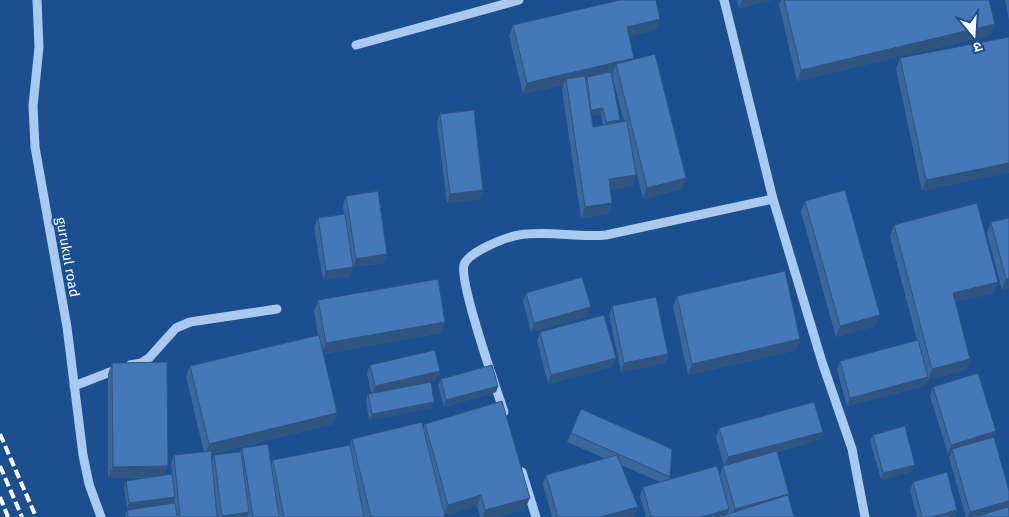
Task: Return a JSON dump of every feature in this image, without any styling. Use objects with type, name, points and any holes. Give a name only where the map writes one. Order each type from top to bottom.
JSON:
[{"type":"street","name":"gurukul road","points":[[37,0],[39,47],[33,106],[35,147],[67,327],[83,455],[89,484],[101,517]]},
{"type":"street","points":[[356,45],[519,0]]},
{"type":"street","points":[[724,0],[773,199],[822,362],[852,449],[858,472],[865,517]]},
{"type":"street","points":[[507,424],[468,295],[464,264],[468,259],[486,247],[518,235],[545,234],[588,237],[606,235],[773,199]]},
{"type":"street","points":[[74,386],[120,368],[141,363],[154,354],[176,328],[190,322],[277,309]]},
{"type":"street","points":[[519,461],[536,517]]},
{"type":"building","points":[[620,0],[656,0],[660,19],[627,27],[634,58],[527,83],[513,25]]},
{"type":"building","points":[[784,0],[989,0],[995,24],[801,70]]},
{"type":"building","points":[[1009,37],[1009,163],[926,180],[900,58]]},
{"type":"building","points":[[655,54],[686,178],[647,188],[616,64]]},
{"type":"building","points":[[611,72],[620,120],[606,122],[603,108],[591,110],[587,77]]},
{"type":"building","points":[[585,76],[593,127],[627,121],[636,175],[609,179],[612,203],[585,207],[566,79]]},
{"type":"building","points":[[474,110],[483,190],[450,194],[440,114]]},
{"type":"building","points":[[845,190],[880,315],[840,326],[805,201]]},
{"type":"building","points":[[378,191],[387,254],[356,259],[346,196]]},
{"type":"building","points":[[977,203],[998,282],[953,293],[970,359],[932,369],[894,225]]},
{"type":"building","points":[[345,214],[353,267],[326,271],[318,218]]},
{"type":"building","points":[[1009,218],[1009,278],[1006,279],[991,222]]},
{"type":"building","points":[[785,271],[800,339],[692,364],[677,296]]},
{"type":"building","points":[[582,277],[591,307],[534,323],[526,293]]},
{"type":"building","points":[[438,279],[445,322],[326,343],[318,300]]},
{"type":"building","points":[[656,297],[668,354],[624,363],[612,306]]},
{"type":"building","points":[[604,315],[616,358],[551,375],[540,332]]},
{"type":"building","points":[[319,335],[337,413],[209,444],[190,366]]},
{"type":"building","points":[[918,340],[928,377],[850,398],[840,361]]},
{"type":"building","points":[[435,350],[440,371],[375,386],[370,365]]},
{"type":"building","points":[[167,362],[168,466],[113,467],[112,363]]},
{"type":"building","points":[[492,365],[498,386],[446,400],[441,379]]},
{"type":"building","points":[[978,373],[996,431],[951,445],[933,387]]},
{"type":"building","points":[[431,382],[434,402],[372,414],[368,394]]},
{"type":"building","points":[[502,401],[530,498],[485,510],[481,495],[448,505],[425,424]]},
{"type":"building","points":[[814,402],[823,432],[728,457],[719,428]]},
{"type":"building","points":[[581,409],[672,449],[670,477],[571,433]]},
{"type":"building","points":[[422,422],[445,517],[371,517],[352,439]]},
{"type":"building","points":[[905,426],[915,465],[883,473],[873,435]]},
{"type":"building","points":[[994,437],[1009,491],[1009,501],[970,512],[952,449]]},
{"type":"building","points":[[268,444],[279,517],[253,517],[242,448]]},
{"type":"building","points":[[350,445],[364,517],[284,517],[273,460]]},
{"type":"building","points":[[211,451],[217,517],[180,517],[174,455]]},
{"type":"building","points":[[777,451],[789,494],[735,509],[723,466]]},
{"type":"building","points":[[241,452],[249,512],[222,516],[214,455]]},
{"type":"building","points":[[617,455],[638,507],[599,517],[558,517],[546,475]]},
{"type":"building","points":[[717,466],[729,509],[701,517],[651,517],[643,487]]},
{"type":"building","points":[[947,472],[957,510],[932,517],[922,517],[913,482]]},
{"type":"building","points":[[172,474],[175,497],[129,503],[126,481]]},
{"type":"building","points":[[788,495],[794,517],[719,517]]},
{"type":"building","points":[[175,503],[177,517],[128,517],[127,510]]},
{"type":"building","points":[[1008,507],[1009,517],[975,517]]},
{"type":"railway","points":[[0,434],[36,517]]},
{"type":"railway","points":[[0,466],[22,517]]},
{"type":"railway","points":[[0,497],[8,517]]}]
